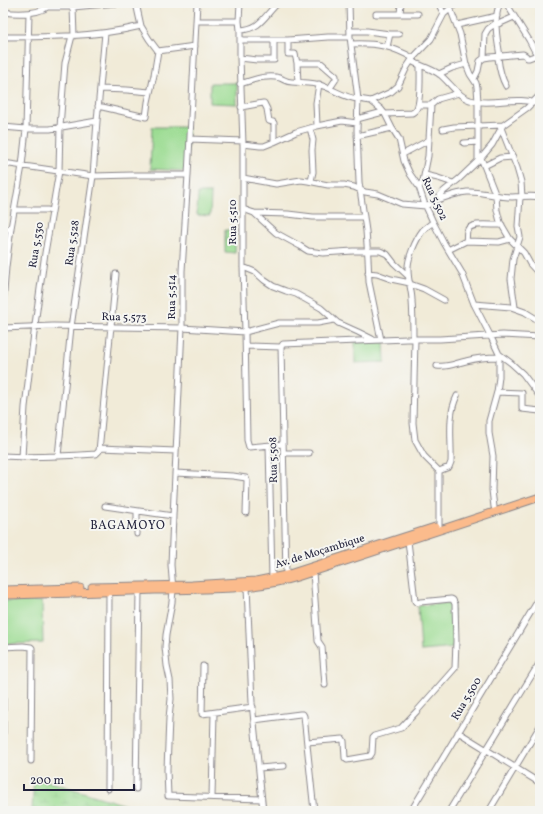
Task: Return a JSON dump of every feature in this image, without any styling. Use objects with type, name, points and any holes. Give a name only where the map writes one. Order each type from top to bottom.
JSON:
[{"type":"highway","name":"Av. de Moçambique","points":[[192,588],[246,582],[286,575],[540,492]]},
{"type":"highway","name":"Av. de Moçambique","points":[[3,590],[247,587],[289,579],[313,572],[540,497]]},
{"type":"highway","name":"Av. de Moçambique","points":[[3,595],[139,591],[173,588]]},
{"type":"street","points":[[3,12],[29,13],[50,5],[73,7],[116,3],[136,4],[142,26],[149,39],[158,50],[146,117],[98,106]]},
{"type":"street","name":"Rua 5.514","points":[[197,3],[182,271],[182,328],[171,565],[173,588],[172,608],[166,634],[167,666],[170,680],[171,699],[168,743],[168,796],[212,797]]},
{"type":"street","name":"Rua 5.510","points":[[240,3],[238,21],[240,30],[240,84],[243,142],[243,266],[247,440],[249,447],[269,446]]},
{"type":"street","points":[[240,30],[248,30],[259,24],[278,3]]},
{"type":"street","points":[[301,3],[311,3]]},
{"type":"street","points":[[347,3],[358,99],[357,136],[360,190],[367,248],[368,273],[381,340]]},
{"type":"street","points":[[400,3],[400,14]]},
{"type":"street","points":[[438,3],[444,14]]},
{"type":"street","points":[[240,84],[265,77],[282,79],[285,81],[298,83],[319,84],[344,96],[371,101],[391,92],[398,86],[406,67],[431,39],[444,14],[457,3]]},
{"type":"street","points":[[500,3],[496,24],[500,56],[498,58],[502,79],[506,86]]},
{"type":"street","points":[[506,3],[540,61]]},
{"type":"street","name":"Rua 5.530","points":[[22,457],[25,407],[36,317],[59,171],[60,127],[66,63],[73,36],[73,7]]},
{"type":"street","points":[[450,8],[460,34],[466,64],[477,87],[478,142],[480,159],[496,196],[498,218],[510,239],[524,253],[530,264],[540,275]]},
{"type":"street","points":[[3,304],[11,228],[22,166],[26,129],[29,13]]},
{"type":"street","points":[[376,14],[418,14]]},
{"type":"street","points":[[457,25],[497,16]]},
{"type":"street","points":[[484,58],[485,34],[488,29],[514,16]]},
{"type":"street","points":[[196,21],[238,21]]},
{"type":"street","points":[[3,37],[73,36],[105,33],[142,26]]},
{"type":"street","points":[[240,40],[288,40],[328,37],[367,31],[398,34]]},
{"type":"street","name":"Rua 5.528","points":[[58,456],[71,327],[93,176],[105,33]]},
{"type":"street","points":[[387,47],[390,34]]},
{"type":"street","points":[[240,58],[274,60],[274,40]]},
{"type":"street","points":[[288,40],[288,54],[295,54],[298,83]]},
{"type":"street","points":[[352,44],[374,44],[398,50],[420,66],[439,74],[458,93],[469,100],[478,102],[506,100],[533,102],[540,105]]},
{"type":"street","points":[[158,50],[195,46]]},
{"type":"street","points":[[474,79],[478,71],[480,61],[484,58],[523,54],[528,58],[537,55]]},
{"type":"street","points":[[297,63],[322,63],[336,76],[336,79],[330,88]]},
{"type":"street","points":[[439,74],[466,64]]},
{"type":"street","points":[[190,139],[243,142],[260,146],[274,142],[296,132],[317,126],[342,121],[357,121],[384,113],[412,113],[415,112],[418,105],[420,66]]},
{"type":"street","points":[[317,126],[316,103],[319,84]]},
{"type":"street","points":[[100,90],[150,92]]},
{"type":"street","points":[[418,105],[431,105],[438,99],[458,93]]},
{"type":"street","points":[[436,200],[480,159],[492,145],[502,127],[527,108],[540,95]]},
{"type":"street","name":"Rua 5.502","points":[[371,101],[384,113],[399,139],[404,160],[410,174],[419,187],[433,222],[462,273],[474,304],[499,355],[523,374],[540,397]]},
{"type":"street","points":[[241,107],[264,103],[267,109],[268,120],[274,122],[274,142]]},
{"type":"street","points":[[419,187],[425,175],[429,152],[431,105]]},
{"type":"street","points":[[3,127],[44,129],[97,121]]},
{"type":"street","points":[[443,129],[478,126],[502,127]]},
{"type":"street","points":[[502,127],[521,182],[518,226],[520,238],[513,259],[511,274],[515,307]]},
{"type":"street","points":[[310,128],[313,140],[313,172],[311,181]]},
{"type":"street","points":[[357,136],[392,128]]},
{"type":"street","points":[[403,154],[429,140]]},
{"type":"street","points":[[464,143],[478,142]]},
{"type":"street","points":[[484,166],[500,158],[513,157]]},
{"type":"street","points":[[3,163],[93,176],[188,175]]},
{"type":"street","points":[[425,175],[453,183]]},
{"type":"street","points":[[242,178],[276,184],[301,180],[328,185],[344,185],[378,194],[402,204],[426,206],[436,200],[467,192],[496,196],[540,197]]},
{"type":"street","points":[[243,209],[254,212],[322,217],[364,217]]},
{"type":"street","points":[[14,210],[52,211]]},
{"type":"street","points":[[254,212],[276,233],[310,252],[323,253],[367,248],[380,251],[387,254],[408,276]]},
{"type":"street","points":[[433,222],[424,229],[412,252],[408,262],[408,276],[412,301],[414,339],[413,422],[415,440],[424,456],[439,471],[439,526]]},
{"type":"street","points":[[466,241],[469,227],[477,225],[502,225]]},
{"type":"street","points":[[3,228],[11,228]]},
{"type":"street","points":[[448,250],[466,241],[499,242],[510,239]]},
{"type":"street","points":[[243,266],[255,272],[273,286],[296,294],[325,312],[342,325],[373,340]]},
{"type":"street","points":[[368,273],[377,274],[410,284],[424,289],[444,300]]},
{"type":"street","points":[[3,456],[58,456],[96,454],[99,451],[116,274]]},
{"type":"street","points":[[246,346],[282,346],[284,343],[440,339],[490,335],[540,337],[538,320],[515,307],[474,304]]},
{"type":"street","name":"Rua 5.573","points":[[3,328],[53,326],[182,328],[245,332],[279,323],[318,323],[334,320]]},
{"type":"street","name":"Rua 5.508","points":[[282,346],[286,575]]},
{"type":"street","points":[[437,366],[444,367],[478,358],[499,355],[497,392],[489,420],[489,433],[493,456],[492,490],[494,507]]},
{"type":"street","points":[[497,392],[522,393],[522,408],[540,411]]},
{"type":"street","points":[[439,471],[450,465],[452,414],[456,396]]},
{"type":"street","points":[[272,578],[269,446],[283,444]]},
{"type":"street","points":[[100,448],[176,451]]},
{"type":"street","points":[[284,453],[309,453]]},
{"type":"street","points":[[175,473],[246,478],[246,513]]},
{"type":"street","points":[[105,506],[173,516]]},
{"type":"street","points":[[137,511],[137,534]]},
{"type":"street","points":[[307,742],[343,739],[347,760],[370,756],[372,753],[373,737],[402,728],[455,668],[456,604],[451,599],[420,602],[415,601],[408,540]]},
{"type":"street","points":[[313,572],[318,641],[322,647],[325,686]]},
{"type":"street","points":[[247,587],[253,707],[263,811]]},
{"type":"street","points":[[136,789],[139,591]]},
{"type":"street","points":[[108,789],[109,592]]},
{"type":"street","name":"Rua 5.500","points":[[411,811],[540,597]]},
{"type":"street","points":[[3,742],[3,647],[31,647],[31,761]]},
{"type":"street","points":[[450,811],[486,749],[540,662]]},
{"type":"street","points":[[202,666],[202,714],[253,707]]},
{"type":"street","points":[[214,713],[212,797],[261,798]]},
{"type":"street","points":[[254,720],[303,714],[314,811]]},
{"type":"street","points":[[489,811],[540,726]]},
{"type":"street","points":[[458,732],[540,783]]},
{"type":"street","points":[[259,768],[284,766]]},
{"type":"green space","points":[[210,83],[237,83],[237,104],[210,103]]},
{"type":"green space","points":[[152,127],[188,127],[186,171],[150,169]]},
{"type":"green space","points":[[198,193],[211,193],[210,216],[197,215]]},
{"type":"green space","points":[[225,230],[236,230],[235,253],[225,252]]},
{"type":"green space","points":[[384,341],[385,362],[355,363],[355,342]]},
{"type":"green space","points":[[3,601],[42,601],[43,643],[3,644]]},
{"type":"green space","points":[[453,602],[455,648],[421,651],[418,606]]},
{"type":"green space","points":[[34,777],[145,811],[32,811]]},
{"type":"district","name":"BAGAMOYO","points":[[128,526]]}]
